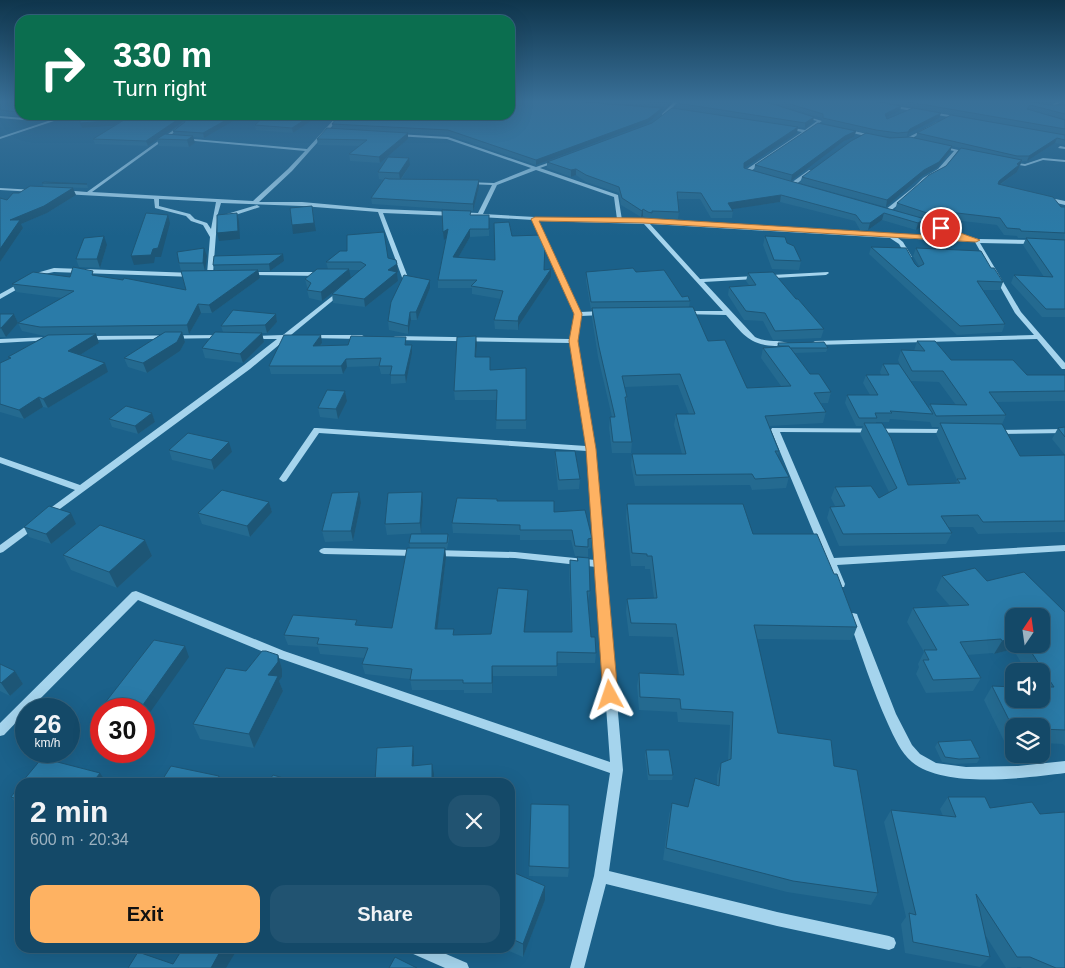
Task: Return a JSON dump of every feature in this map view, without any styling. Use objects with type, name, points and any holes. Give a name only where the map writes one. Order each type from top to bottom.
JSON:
[{"type":"street","points":[[89,192],[154,146]]},
{"type":"street","points":[[263,146],[308,150]]},
{"type":"street","points":[[254,203],[311,146]]},
{"type":"street","points":[[471,146],[616,196],[620,220]]},
{"type":"street","points":[[755,174],[746,172],[783,146]]},
{"type":"street","points":[[938,146],[973,154]]},
{"type":"street","points":[[887,211],[917,187],[920,181],[941,169],[950,156],[957,151]]},
{"type":"street","points":[[457,183],[495,184],[560,159]]},
{"type":"street","points":[[1005,162],[1025,165],[1043,159],[1065,161]]},
{"type":"street","points":[[793,184],[815,168]]},
{"type":"street","points":[[783,182],[801,187]]},
{"type":"street","points":[[480,215],[495,184]]},
{"type":"street","points":[[0,189],[41,191]]},
{"type":"street","points":[[0,194],[11,190]]},
{"type":"street","points":[[60,192],[302,204],[380,211],[535,219],[643,220],[1047,243]]},
{"type":"street","points":[[156,197],[157,207],[188,215],[193,220],[206,224],[213,237]]},
{"type":"street","points":[[1037,197],[1065,203]]},
{"type":"street","points":[[210,274],[214,220],[219,201]]},
{"type":"street","points":[[214,220],[260,206],[294,206],[302,204]]},
{"type":"street","points":[[878,209],[896,214]]},
{"type":"street","points":[[380,211],[406,280]]},
{"type":"street","points":[[905,217],[976,240],[1018,313],[1065,367]]},
{"type":"street","points":[[535,219],[578,314],[573,341],[591,449],[617,770],[601,876],[577,968]]},
{"type":"street","points":[[643,220],[753,340],[760,343],[794,344]]},
{"type":"street","points":[[890,235],[901,243],[913,264]]},
{"type":"street","points":[[0,297],[42,273],[54,270],[170,275],[220,274]]},
{"type":"street","points":[[698,281],[826,273]]},
{"type":"street","points":[[237,274],[332,274]]},
{"type":"street","points":[[0,550],[286,337],[346,287]]},
{"type":"street","points":[[578,314],[607,313]]},
{"type":"street","points":[[674,313],[728,313]]},
{"type":"street","points":[[76,338],[228,337]]},
{"type":"street","points":[[248,337],[366,337]]},
{"type":"street","points":[[386,337],[573,341]]},
{"type":"street","points":[[804,344],[1038,337]]},
{"type":"street","points":[[0,341],[57,339]]},
{"type":"street","points":[[283,479],[317,430],[591,449]]},
{"type":"street","points":[[959,432],[775,430],[847,601],[901,739],[915,757],[934,768],[957,772],[1038,771],[1065,767]]},
{"type":"street","points":[[988,432],[1065,431]]},
{"type":"street","points":[[0,460],[82,489]]},
{"type":"street","points":[[831,562],[1065,548]]},
{"type":"street","points":[[324,551],[515,555],[600,564]]},
{"type":"street","points":[[0,731],[136,595],[280,654],[617,770]]},
{"type":"street","points":[[601,876],[777,919],[889,943]]},
{"type":"street","points":[[428,953],[462,968]]},
{"type":"building","points":[[359,146],[392,146],[379,157],[349,154]]},
{"type":"building","points":[[495,146],[574,146],[536,160]]},
{"type":"building","points":[[590,146],[769,146],[744,163],[744,168],[925,219],[918,223],[884,213],[870,223],[862,223],[856,215],[781,195],[728,203],[733,211],[712,211],[701,193],[677,192],[679,212],[652,211],[652,213],[643,209],[642,211],[622,198],[619,187],[586,175],[576,169],[571,170],[547,162]]},
{"type":"building","points":[[783,146],[831,146],[792,175],[755,165]]},
{"type":"building","points":[[844,146],[952,146],[939,162],[924,170],[887,200],[802,177]]},
{"type":"building","points":[[974,146],[1044,146],[1029,156],[1017,156]]},
{"type":"building","points":[[961,148],[1022,160],[998,184],[1053,197],[1061,207],[1065,207],[1065,233],[1021,231],[1020,229],[1007,228],[1000,218],[940,211],[933,215],[897,203],[929,175],[946,166]]},
{"type":"building","points":[[388,157],[409,158],[399,173],[378,172]]},
{"type":"building","points":[[385,178],[479,180],[473,204],[371,198]]},
{"type":"building","points":[[44,182],[87,184],[42,183]]},
{"type":"building","points":[[30,186],[73,188],[44,206],[10,220],[20,220],[0,249],[0,198],[7,200],[13,193],[19,193]]},
{"type":"building","points":[[312,206],[314,223],[292,225],[290,208]]},
{"type":"building","points":[[442,210],[471,211],[470,215],[489,215],[489,229],[470,229],[453,257],[495,260],[494,223],[509,222],[512,236],[541,235],[545,244],[544,270],[551,269],[519,316],[518,321],[494,320],[503,291],[471,286],[477,280],[438,280],[448,229],[443,232]]},
{"type":"building","points":[[146,213],[168,215],[158,248],[153,249],[151,255],[131,256]]},
{"type":"building","points":[[237,213],[238,231],[217,233],[217,215]]},
{"type":"building","points":[[384,232],[388,258],[396,260],[397,264],[388,270],[397,272],[364,299],[332,294],[366,265],[361,262],[326,262],[340,251],[347,251],[347,235]]},
{"type":"building","points":[[104,236],[97,259],[76,259],[84,238]]},
{"type":"building","points":[[765,236],[785,237],[787,243],[794,246],[801,261],[774,260]]},
{"type":"building","points":[[1026,238],[1065,240],[1065,309],[1046,309],[1014,275],[1053,277]]},
{"type":"building","points":[[871,247],[906,248],[918,267],[924,264],[916,248],[981,251],[991,268],[994,268],[1003,282],[977,281],[1005,324],[960,326]]},
{"type":"building","points":[[204,248],[203,263],[179,263],[177,252]]},
{"type":"building","points":[[283,254],[269,264],[213,265],[214,256]]},
{"type":"building","points":[[73,267],[93,271],[92,275],[123,280],[124,278],[186,290],[181,271],[258,270],[209,305],[198,304],[187,325],[40,327],[18,323],[74,291],[12,284],[33,272],[70,277]]},
{"type":"building","points":[[633,268],[636,272],[664,270],[682,297],[688,296],[690,301],[591,302],[586,272]]},
{"type":"building","points":[[317,269],[349,269],[321,292],[307,290],[311,283],[305,279]]},
{"type":"building","points":[[773,272],[824,329],[775,331],[765,313],[746,311],[729,287],[756,285],[748,273]]},
{"type":"building","points":[[404,275],[430,280],[416,312],[410,312],[408,326],[388,321],[391,302]]},
{"type":"building","points":[[693,307],[708,341],[725,340],[747,388],[791,386],[763,348],[789,346],[810,374],[819,374],[831,392],[814,393],[826,412],[765,416],[779,451],[775,451],[789,477],[755,479],[752,474],[636,475],[632,454],[686,454],[676,414],[695,414],[680,374],[622,376],[627,397],[625,397],[632,442],[613,442],[610,417],[615,417],[592,308]]},
{"type":"building","points":[[233,310],[276,314],[265,325],[221,326]]},
{"type":"building","points":[[0,314],[14,314],[1,328],[0,328]]},
{"type":"building","points":[[165,332],[182,332],[177,342],[143,363],[124,358]]},
{"type":"building","points":[[215,332],[262,333],[240,354],[202,348]]},
{"type":"building","points":[[96,334],[68,351],[105,363],[43,399],[39,397],[19,410],[0,404],[0,363],[11,358],[8,357],[48,335]]},
{"type":"building","points":[[284,335],[321,335],[313,346],[348,345],[351,336],[406,337],[405,345],[412,345],[405,375],[390,375],[392,366],[379,366],[381,358],[346,359],[341,366],[269,366]]},
{"type":"building","points":[[476,336],[475,357],[490,357],[490,370],[526,368],[526,420],[496,420],[497,390],[454,391],[457,337]]},
{"type":"building","points":[[917,341],[935,341],[951,360],[1013,360],[1027,375],[1065,375],[1065,391],[989,392],[1006,415],[936,416],[930,404],[967,405],[943,371],[912,371],[901,350],[925,351]]},
{"type":"building","points":[[824,342],[828,348],[790,348],[789,346],[779,346],[778,343]]},
{"type":"building","points":[[883,364],[899,364],[933,414],[890,411],[892,413],[875,413],[877,418],[859,418],[847,395],[878,395],[866,375],[889,375]]},
{"type":"building","points":[[327,390],[345,391],[336,409],[318,408]]},
{"type":"building","points":[[126,406],[152,413],[135,426],[109,419]]},
{"type":"building","points":[[864,423],[882,423],[891,438],[908,485],[960,483],[957,479],[966,479],[940,423],[1002,424],[1020,456],[1065,455],[1065,521],[983,522],[978,515],[941,516],[952,533],[843,534],[830,507],[845,506],[835,487],[871,486],[879,498],[897,488]]},
{"type":"building","points":[[1065,427],[1065,437],[1058,428]]},
{"type":"building","points":[[188,433],[229,442],[211,460],[169,450]]},
{"type":"building","points":[[555,451],[575,451],[580,479],[559,480]]},
{"type":"building","points":[[222,490],[269,502],[247,526],[198,513]]},
{"type":"building","points":[[359,492],[351,531],[322,531],[332,493]]},
{"type":"building","points":[[422,492],[420,523],[385,524],[388,493]]},
{"type":"building","points":[[457,498],[497,499],[497,501],[554,501],[554,512],[585,510],[592,538],[588,539],[588,547],[575,546],[572,530],[520,530],[520,525],[452,523]]},
{"type":"building","points":[[627,504],[743,504],[753,534],[817,534],[834,574],[837,574],[857,627],[754,625],[778,733],[831,740],[834,766],[857,770],[878,893],[793,881],[666,848],[672,803],[688,807],[695,778],[719,786],[721,763],[731,759],[733,712],[681,709],[680,699],[640,697],[639,673],[684,675],[676,624],[631,623],[627,599],[657,598],[652,556],[632,553]]},
{"type":"building","points":[[49,506],[71,513],[46,534],[24,527]]},
{"type":"building","points":[[100,525],[145,540],[109,572],[63,555]]},
{"type":"building","points":[[411,534],[448,534],[447,543],[409,543]]},
{"type":"building","points":[[407,548],[445,548],[435,629],[454,629],[453,635],[491,634],[498,588],[528,590],[524,632],[572,632],[570,560],[578,561],[577,557],[589,558],[590,591],[587,591],[591,637],[595,637],[596,653],[557,652],[557,666],[492,666],[492,683],[463,683],[463,680],[410,680],[412,669],[362,664],[368,648],[317,644],[319,638],[284,635],[293,615],[357,620],[355,625],[392,628]]},
{"type":"building","points":[[975,568],[987,581],[1024,572],[1065,612],[1065,730],[1050,729],[1050,718],[1008,718],[992,686],[1005,687],[1005,708],[1050,708],[1050,687],[1054,687],[1050,681],[1050,663],[1038,663],[1032,653],[1050,653],[1050,608],[1005,608],[1005,640],[960,642],[981,678],[933,680],[923,660],[929,660],[924,650],[937,650],[913,608],[969,605],[942,576]]},
{"type":"building","points":[[154,640],[185,646],[148,698],[109,698]]},
{"type":"building","points":[[262,651],[278,655],[278,662],[268,675],[278,676],[249,734],[193,724],[226,668],[246,671]]},
{"type":"building","points":[[0,664],[15,671],[1,683],[0,682]]},
{"type":"building","points":[[971,740],[980,758],[959,759],[945,757],[938,742]]},
{"type":"building","points":[[413,746],[412,766],[432,764],[432,778],[375,778],[377,748]]},
{"type":"building","points":[[646,750],[669,750],[673,775],[649,775]]},
{"type":"building","points":[[38,763],[61,763],[100,773],[96,778],[25,778]]},
{"type":"building","points":[[171,766],[219,776],[218,778],[164,778]]},
{"type":"building","points":[[273,775],[283,778],[271,778]]},
{"type":"building","points":[[948,797],[985,797],[990,808],[1032,802],[1040,814],[1065,812],[1065,968],[1056,968],[1030,957],[1017,957],[976,894],[990,957],[913,942],[909,913],[916,915],[891,810],[956,817]]},
{"type":"building","points":[[531,804],[569,805],[569,868],[529,866]]},
{"type":"building","points":[[515,873],[545,886],[523,944],[515,940]]},
{"type":"building","points":[[137,953],[173,964],[180,953],[219,953],[211,968],[128,968]]},
{"type":"building","points":[[395,957],[417,968],[389,968]]},
{"type":"route","points":[[610,695],[591,449],[573,341],[578,314],[535,219],[643,220],[976,240],[941,228]]}]
